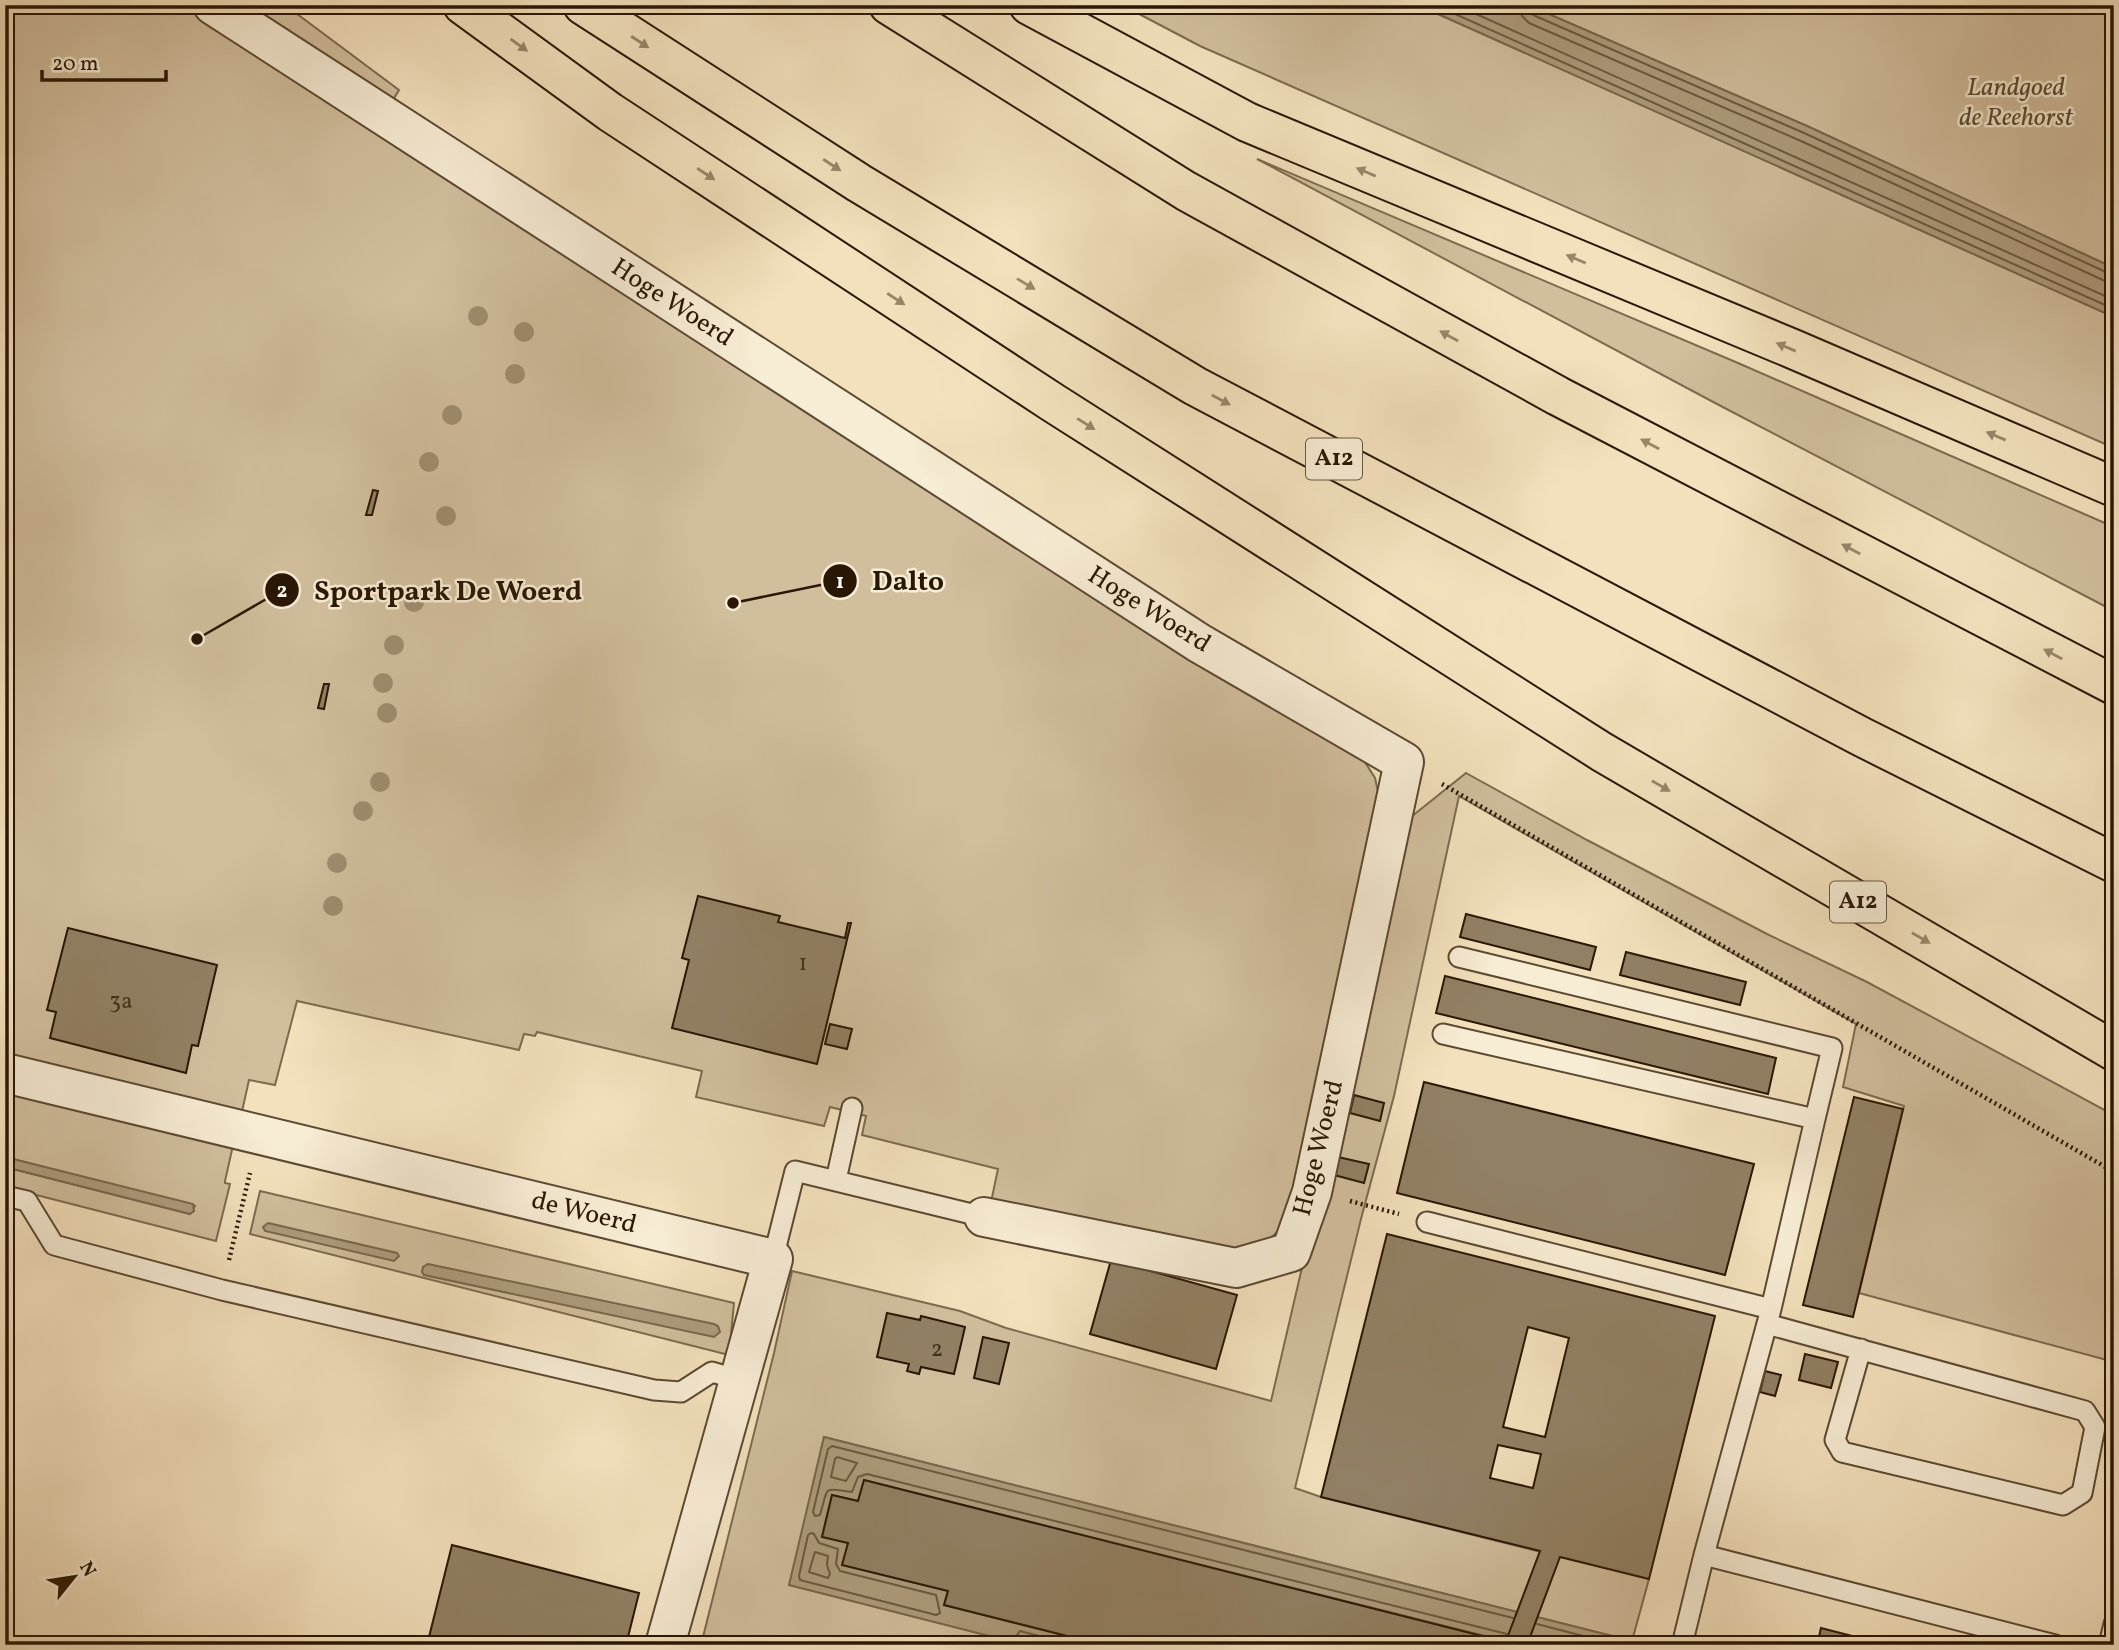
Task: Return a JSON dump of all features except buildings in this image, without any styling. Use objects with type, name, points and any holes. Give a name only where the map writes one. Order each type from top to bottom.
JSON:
[{"type":"highway","name":"A12","points":[[463,5],[610,112],[1052,402],[1602,752],[2114,1051]]},
{"type":"highway","name":"A12","points":[[583,5],[859,183],[1195,386],[1862,737],[2114,863]]},
{"type":"highway","points":[[889,5],[1186,191],[1558,396],[2114,685]]},
{"type":"highway","points":[[1029,5],[1247,122],[1780,344],[2114,487]]},
{"type":"street","name":"Hoge Woerd","points":[[213,5],[1199,643],[1404,762],[1311,1192],[1291,1252],[1236,1268],[984,1217]]},
{"type":"street","name":"de Woerd","points":[[5,1073],[773,1259]]},
{"type":"street","points":[[665,1645],[773,1259]]},
{"type":"lane","points":[[1459,957],[1832,1048],[1769,1316],[1682,1645]]},
{"type":"lane","points":[[1443,1034],[1815,1119]]},
{"type":"lane","points":[[836,1180],[852,1108]]},
{"type":"lane","points":[[773,1259],[795,1171],[984,1217]]},
{"type":"lane","points":[[5,1196],[27,1201],[54,1245],[222,1290],[654,1390],[681,1392],[712,1372],[739,1380]]},
{"type":"lane","points":[[1427,1223],[1769,1316],[1861,1349],[2085,1411],[2095,1427],[2082,1493],[2063,1506],[1842,1451],[1835,1440],[1861,1349]]},
{"type":"lane","points":[[1704,1555],[2055,1645]]},
{"type":"lane","points":[[2109,1645],[2114,1624]]},
{"type":"path","points":[[1404,762],[2114,1172]]},
{"type":"path","points":[[222,1290],[259,1135]]},
{"type":"green space","points":[[5,5],[285,5],[399,90],[382,118],[1363,759],[1375,778],[1381,805],[1291,1209],[1283,1226],[1270,1239],[1230,1252],[991,1202],[998,1169],[862,1135],[866,1116],[830,1107],[824,1126],[696,1097],[702,1071],[537,1032],[535,1036],[524,1034],[519,1050],[297,1001],[275,1085],[249,1080],[241,1116],[5,1059]]},
{"type":"green space","points":[[1122,5],[1418,5],[2114,317],[2114,448],[1200,46]]},
{"type":"green space","name":"Landgoed de Reehorst","points":[[1528,5],[2114,5],[2114,268],[1807,126]]},
{"type":"green space","points":[[1257,159],[1738,363],[2114,527],[2114,611],[1717,404]]},
{"type":"green space","points":[[1466,773],[1587,840],[1767,934],[1867,982],[2114,1115],[2114,1362],[1859,1293],[1904,1106],[1843,1087],[1856,1024],[1459,796],[1394,1096],[1295,1488],[1321,1497],[1649,1579],[1632,1641],[824,1437],[790,1585],[1025,1645],[701,1645],[792,1271],[960,1311],[1006,1328],[1271,1401],[1401,825]]},
{"type":"green space","points":[[5,1086],[234,1141],[225,1181],[230,1184],[216,1241],[5,1187],[5,1167],[190,1214],[195,1206],[5,1157]]},
{"type":"green space","points":[[260,1191],[734,1303],[729,1355],[250,1234]]},
{"type":"water","points":[[1418,5],[1528,5],[1807,126],[2114,268],[2114,317]]},
{"type":"water","points":[[5,1157],[193,1204],[194,1211],[190,1214],[5,1167]]},
{"type":"water","points":[[268,1223],[397,1253],[399,1256],[394,1261],[265,1231],[263,1227]]},
{"type":"water","points":[[428,1264],[714,1324],[720,1332],[714,1337],[424,1275],[423,1267]]},
{"type":"water","points":[[824,1437],[1632,1641],[1631,1645],[1521,1645],[864,1480],[858,1501],[832,1495],[822,1536],[848,1543],[843,1565],[948,1591],[944,1605],[1103,1645],[1025,1645],[789,1585]]},
{"type":"place","name":"Dalto","points":[[733,603]]},
{"type":"place","name":"Sportpark De Woerd","points":[[197,639]]}]
